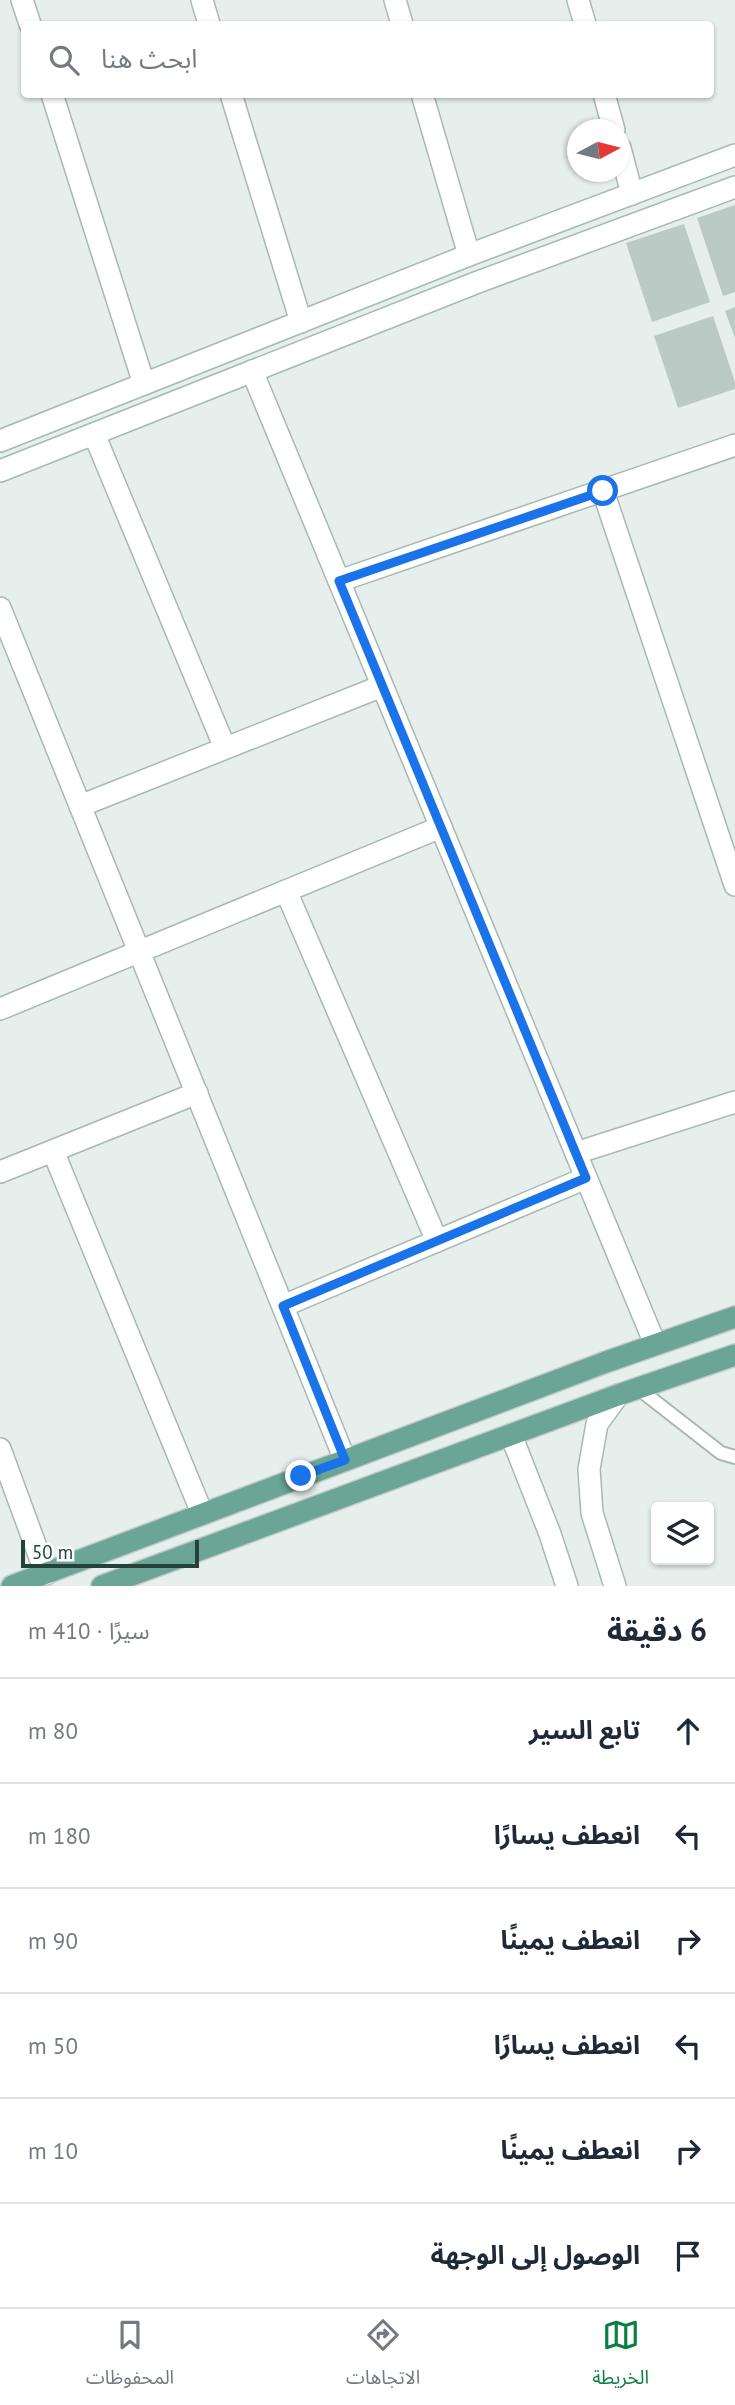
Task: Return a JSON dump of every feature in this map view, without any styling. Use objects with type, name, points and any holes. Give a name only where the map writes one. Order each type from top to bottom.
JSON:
[{"type":"main road","points":[[12,1586],[202,1513],[735,1317]]},
{"type":"main road","points":[[103,1586],[618,1395],[735,1355]]},
{"type":"street","points":[[22,0],[29,21]]},
{"type":"street","points":[[202,0],[208,21]]},
{"type":"street","points":[[395,0],[401,21]]},
{"type":"street","points":[[578,0],[584,21]]},
{"type":"street","points":[[53,98],[144,384]]},
{"type":"street","points":[[232,98],[301,322]]},
{"type":"street","points":[[423,98],[469,255]]},
{"type":"street","points":[[605,98],[611,119]]},
{"type":"street","points":[[0,441],[469,255],[735,155]]},
{"type":"street","points":[[629,182],[632,194]]},
{"type":"street","points":[[0,471],[478,282],[735,187]]},
{"type":"street","points":[[252,372],[655,1345]]},
{"type":"street","points":[[94,434],[225,748]]},
{"type":"street","points":[[339,581],[735,445]]},
{"type":"street","points":[[603,491],[734,877]]},
{"type":"street","points":[[0,608],[7,644],[80,806],[345,1460]]},
{"type":"street","points":[[80,806],[382,686]]},
{"type":"street","points":[[0,1009],[441,827]]},
{"type":"street","points":[[286,891],[437,1241]]},
{"type":"street","points":[[0,1172],[197,1093]]},
{"type":"street","points":[[576,1153],[735,1102]]},
{"type":"street","points":[[53,1151],[202,1513]]},
{"type":"street","points":[[283,1306],[586,1178]]},
{"type":"street","points":[[615,1586],[592,1513],[589,1469],[597,1424],[618,1395]]},
{"type":"street","points":[[510,1435],[550,1534],[567,1586]]},
{"type":"street","points":[[0,1449],[46,1574]]},
{"type":"lane","points":[[639,1388],[721,1453],[735,1457]]},
{"type":"building","points":[[735,205],[735,292],[723,296],[697,218]]},
{"type":"building","points":[[684,224],[710,302],[652,322],[626,243]]},
{"type":"building","points":[[735,307],[735,338],[725,311]]},
{"type":"building","points":[[713,316],[735,389],[678,408],[654,336]]},
{"type":"route","points":[[301,1476],[345,1460],[283,1306],[586,1178],[339,581],[603,491]]}]
